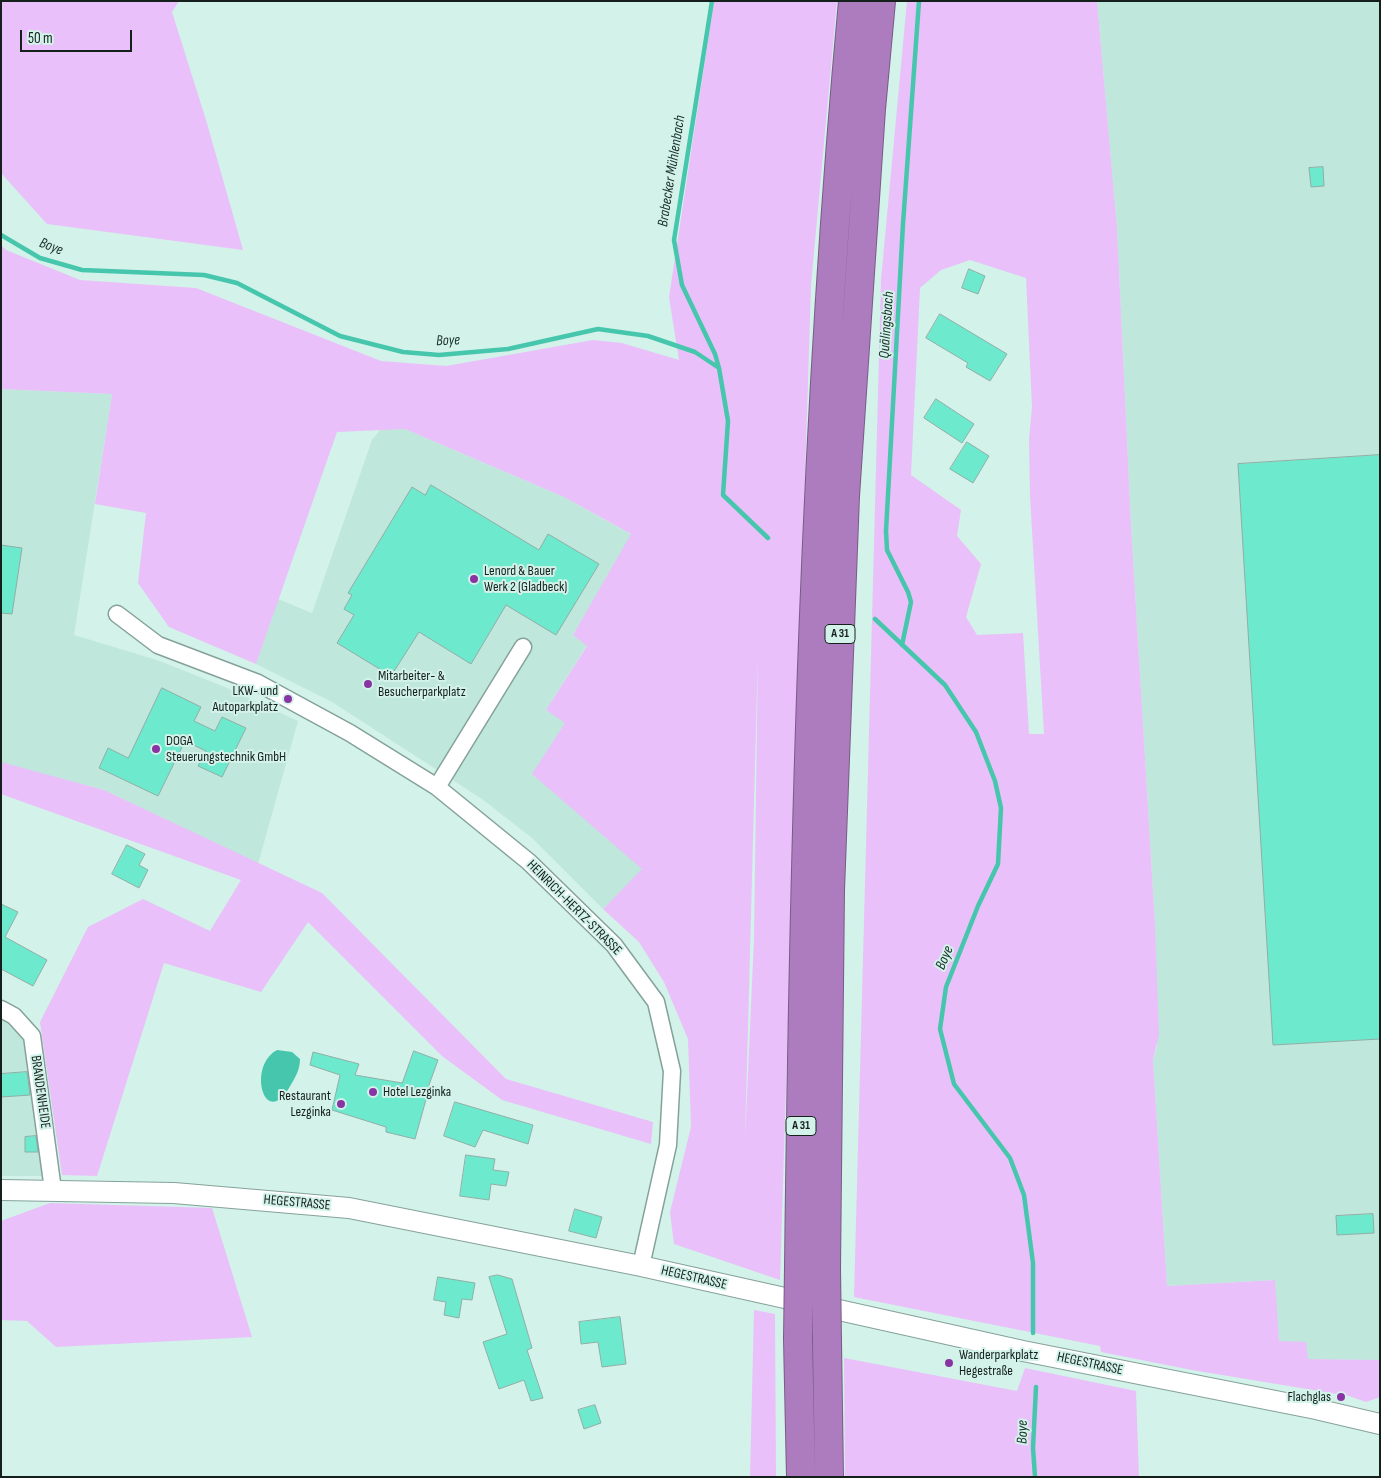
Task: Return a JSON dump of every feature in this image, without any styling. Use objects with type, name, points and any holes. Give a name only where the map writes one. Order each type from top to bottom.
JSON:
[{"type":"highway","name":"A 31","points":[[800,1477],[798,1339],[804,888],[818,492],[843,110],[853,1]]},
{"type":"highway","name":"A 31","points":[[829,1477],[826,1268],[830,890],[845,496],[871,109],[881,1]]},
{"type":"street","name":"HEINRICH-HERTZ-STRASSE","points":[[117,614],[158,645],[258,683],[350,733],[437,786],[529,862],[614,945],[656,1002],[672,1071],[668,1144],[641,1266]]},
{"type":"street","points":[[437,786],[523,647]]},
{"type":"street","name":"BRANDENHEIDE","points":[[1,1009],[14,1016],[32,1036],[53,1190]]},
{"type":"street","name":"HEGESTRASSE","points":[[1,1190],[174,1193],[349,1208],[641,1266],[1023,1351],[1316,1409],[1380,1424]]},
{"type":"shaded area","points":[[1,1],[179,1],[172,12],[206,120],[243,250],[47,224],[1,173]]},
{"type":"shaded area","points":[[714,1],[837,1],[811,285],[780,1280],[674,1244],[670,1212],[691,1127],[688,1039],[664,982],[639,942],[603,909],[642,869],[532,774],[565,723],[546,710],[587,646],[573,635],[631,534],[564,497],[405,429],[337,432],[256,664],[169,627],[138,583],[146,513],[95,504],[112,394],[1,389],[1,245],[6,250],[80,280],[196,288],[381,361],[446,366],[593,340],[622,343],[679,360],[669,297]],"holes":[[[758,653],[754,939],[745,1140]]]},
{"type":"shaded area","points":[[907,1],[1097,1],[1117,227],[1131,525],[1155,924],[1159,1035],[1153,1060],[1167,1286],[1275,1280],[1279,1341],[1306,1342],[1308,1359],[1380,1360],[1380,1397],[1366,1402],[1349,1396],[1192,1370],[1101,1352],[1100,1346],[854,1297],[881,280]],"holes":[[[970,260],[1026,278],[1032,407],[1029,439],[1030,496],[1044,734],[1029,734],[1023,633],[977,635],[966,617],[981,564],[957,536],[961,510],[911,475],[920,288],[941,270]]]},
{"type":"shaded area","points":[[1097,1],[1380,1],[1380,1360],[1308,1359],[1279,1341],[1274,1280],[1167,1286],[1153,1060],[1157,1047],[1155,924],[1131,525],[1117,227]]},
{"type":"shaded area","points":[[1,389],[112,394],[74,635],[157,660],[225,687],[298,721],[258,864],[104,790],[2,763]]},
{"type":"shaded area","points":[[405,429],[564,497],[632,535],[573,635],[587,645],[546,710],[565,722],[644,868],[603,909],[532,838],[482,799],[332,702],[256,664],[278,599],[312,613],[372,440],[380,430]]},
{"type":"shaded area","points":[[1,762],[104,790],[322,893],[506,1079],[653,1122],[651,1144],[502,1100],[442,1056],[308,922],[261,992],[164,963],[97,1176],[62,1175],[40,1022],[88,927],[143,899],[210,931],[241,880],[1,794]]},
{"type":"shaded area","points":[[1,1016],[11,1021],[25,1037],[44,1176],[1,1176]]},
{"type":"shaded area","points":[[277,1050],[292,1052],[300,1059],[300,1063],[297,1074],[289,1088],[280,1099],[272,1102],[266,1098],[262,1090],[261,1080],[263,1068],[268,1058]]},
{"type":"shaded area","points":[[50,1203],[212,1208],[252,1337],[56,1347],[27,1321],[1,1320],[1,1221]]},
{"type":"shaded area","points":[[754,1310],[775,1314],[776,1477],[750,1477]]},
{"type":"shaded area","points":[[844,1358],[1017,1391],[1025,1368],[1136,1391],[1139,1477],[845,1477]]},
{"type":"building","points":[[1323,167],[1324,186],[1311,187],[1309,168]]},
{"type":"building","points":[[969,269],[985,276],[978,294],[962,288]]},
{"type":"building","points":[[940,314],[1007,354],[990,381],[966,367],[968,363],[926,338]]},
{"type":"building","points":[[936,399],[974,424],[962,443],[924,418]]},
{"type":"building","points":[[967,442],[989,456],[973,483],[950,469]]},
{"type":"building","points":[[1380,455],[1380,1039],[1273,1045],[1238,464]]},
{"type":"building","name":"Lenord & Bauer Werk 2 (Gladbeck)","points":[[431,485],[539,550],[548,534],[599,564],[556,635],[506,605],[471,664],[419,632],[391,676],[337,643],[354,615],[344,609],[352,595],[348,593],[412,487],[425,495]]},
{"type":"building","points":[[1,545],[22,548],[12,614],[1,613]]},
{"type":"building","name":"DOGA Steuerungstechnik GmbH","points":[[162,688],[201,707],[194,721],[215,731],[222,717],[246,728],[222,777],[198,766],[206,751],[185,741],[158,796],[99,768],[108,748],[128,758]]},
{"type":"building","points":[[127,845],[145,854],[139,865],[148,870],[139,888],[112,874]]},
{"type":"building","points":[[1,904],[18,912],[5,937],[47,960],[33,986],[1,969]]},
{"type":"building","name":"Hotel Lezginka","points":[[414,1051],[438,1060],[425,1096],[427,1096],[415,1139],[386,1132],[386,1127],[332,1110],[340,1075],[310,1065],[313,1052],[359,1064],[355,1075],[402,1083]]},
{"type":"building","points":[[27,1072],[30,1095],[1,1097],[1,1074]]},
{"type":"building","points":[[455,1102],[533,1125],[528,1144],[483,1130],[475,1147],[444,1136]]},
{"type":"building","points":[[36,1136],[38,1152],[25,1152],[25,1137]]},
{"type":"building","points":[[466,1155],[495,1159],[493,1170],[509,1172],[506,1186],[491,1184],[489,1200],[460,1196]]},
{"type":"building","points":[[575,1209],[602,1217],[596,1238],[569,1231]]},
{"type":"building","points":[[1373,1214],[1374,1233],[1337,1235],[1336,1216]]},
{"type":"building","points":[[498,1275],[512,1279],[532,1348],[527,1350],[543,1398],[531,1401],[524,1380],[499,1389],[483,1342],[507,1334],[489,1277]]},
{"type":"building","points":[[438,1277],[475,1283],[472,1300],[462,1299],[459,1318],[444,1315],[446,1302],[434,1300]]},
{"type":"building","points":[[620,1317],[626,1364],[602,1367],[598,1342],[581,1344],[579,1322]]},
{"type":"building","points":[[595,1405],[601,1423],[584,1429],[578,1410]]},
{"type":"waterway","name":"Brabecker Mühlenbach","points":[[712,1],[674,240],[682,285],[715,354],[719,368]]},
{"type":"waterway","name":"Quälingsbach","points":[[902,645],[911,602],[887,550],[886,531],[903,224],[919,1]]},
{"type":"waterway","name":"Boye","points":[[1,235],[40,258],[82,270],[204,275],[237,283],[340,336],[403,352],[439,355],[508,349],[598,329],[648,336],[695,352],[719,368],[728,421],[723,495],[768,538]]},
{"type":"waterway","name":"Boye","points":[[875,619],[945,685],[976,732],[995,781],[1001,808],[998,864],[978,906],[946,987],[940,1029],[954,1084],[1010,1158],[1024,1195],[1033,1263],[1033,1333]]},
{"type":"waterway","name":"Boye","points":[[1035,1477],[1033,1448],[1036,1387]]},
{"type":"place","name":"Lenord & Bauer Werk 2 (Gladbeck)","points":[[474,579]]},
{"type":"place","name":"Mitarbeiter- & Besucherparkplatz","points":[[368,684]]},
{"type":"place","name":"LKW- und Autoparkplatz","points":[[288,699]]},
{"type":"place","name":"DOGA Steuerungstechnik GmbH","points":[[156,749]]},
{"type":"place","name":"Hotel Lezginka","points":[[373,1092]]},
{"type":"place","name":"Restaurant Lezginka","points":[[341,1104]]},
{"type":"place","name":"Wanderparkplatz Hegestraße","points":[[949,1363]]},
{"type":"place","name":"Flachglas","points":[[1341,1397]]}]
